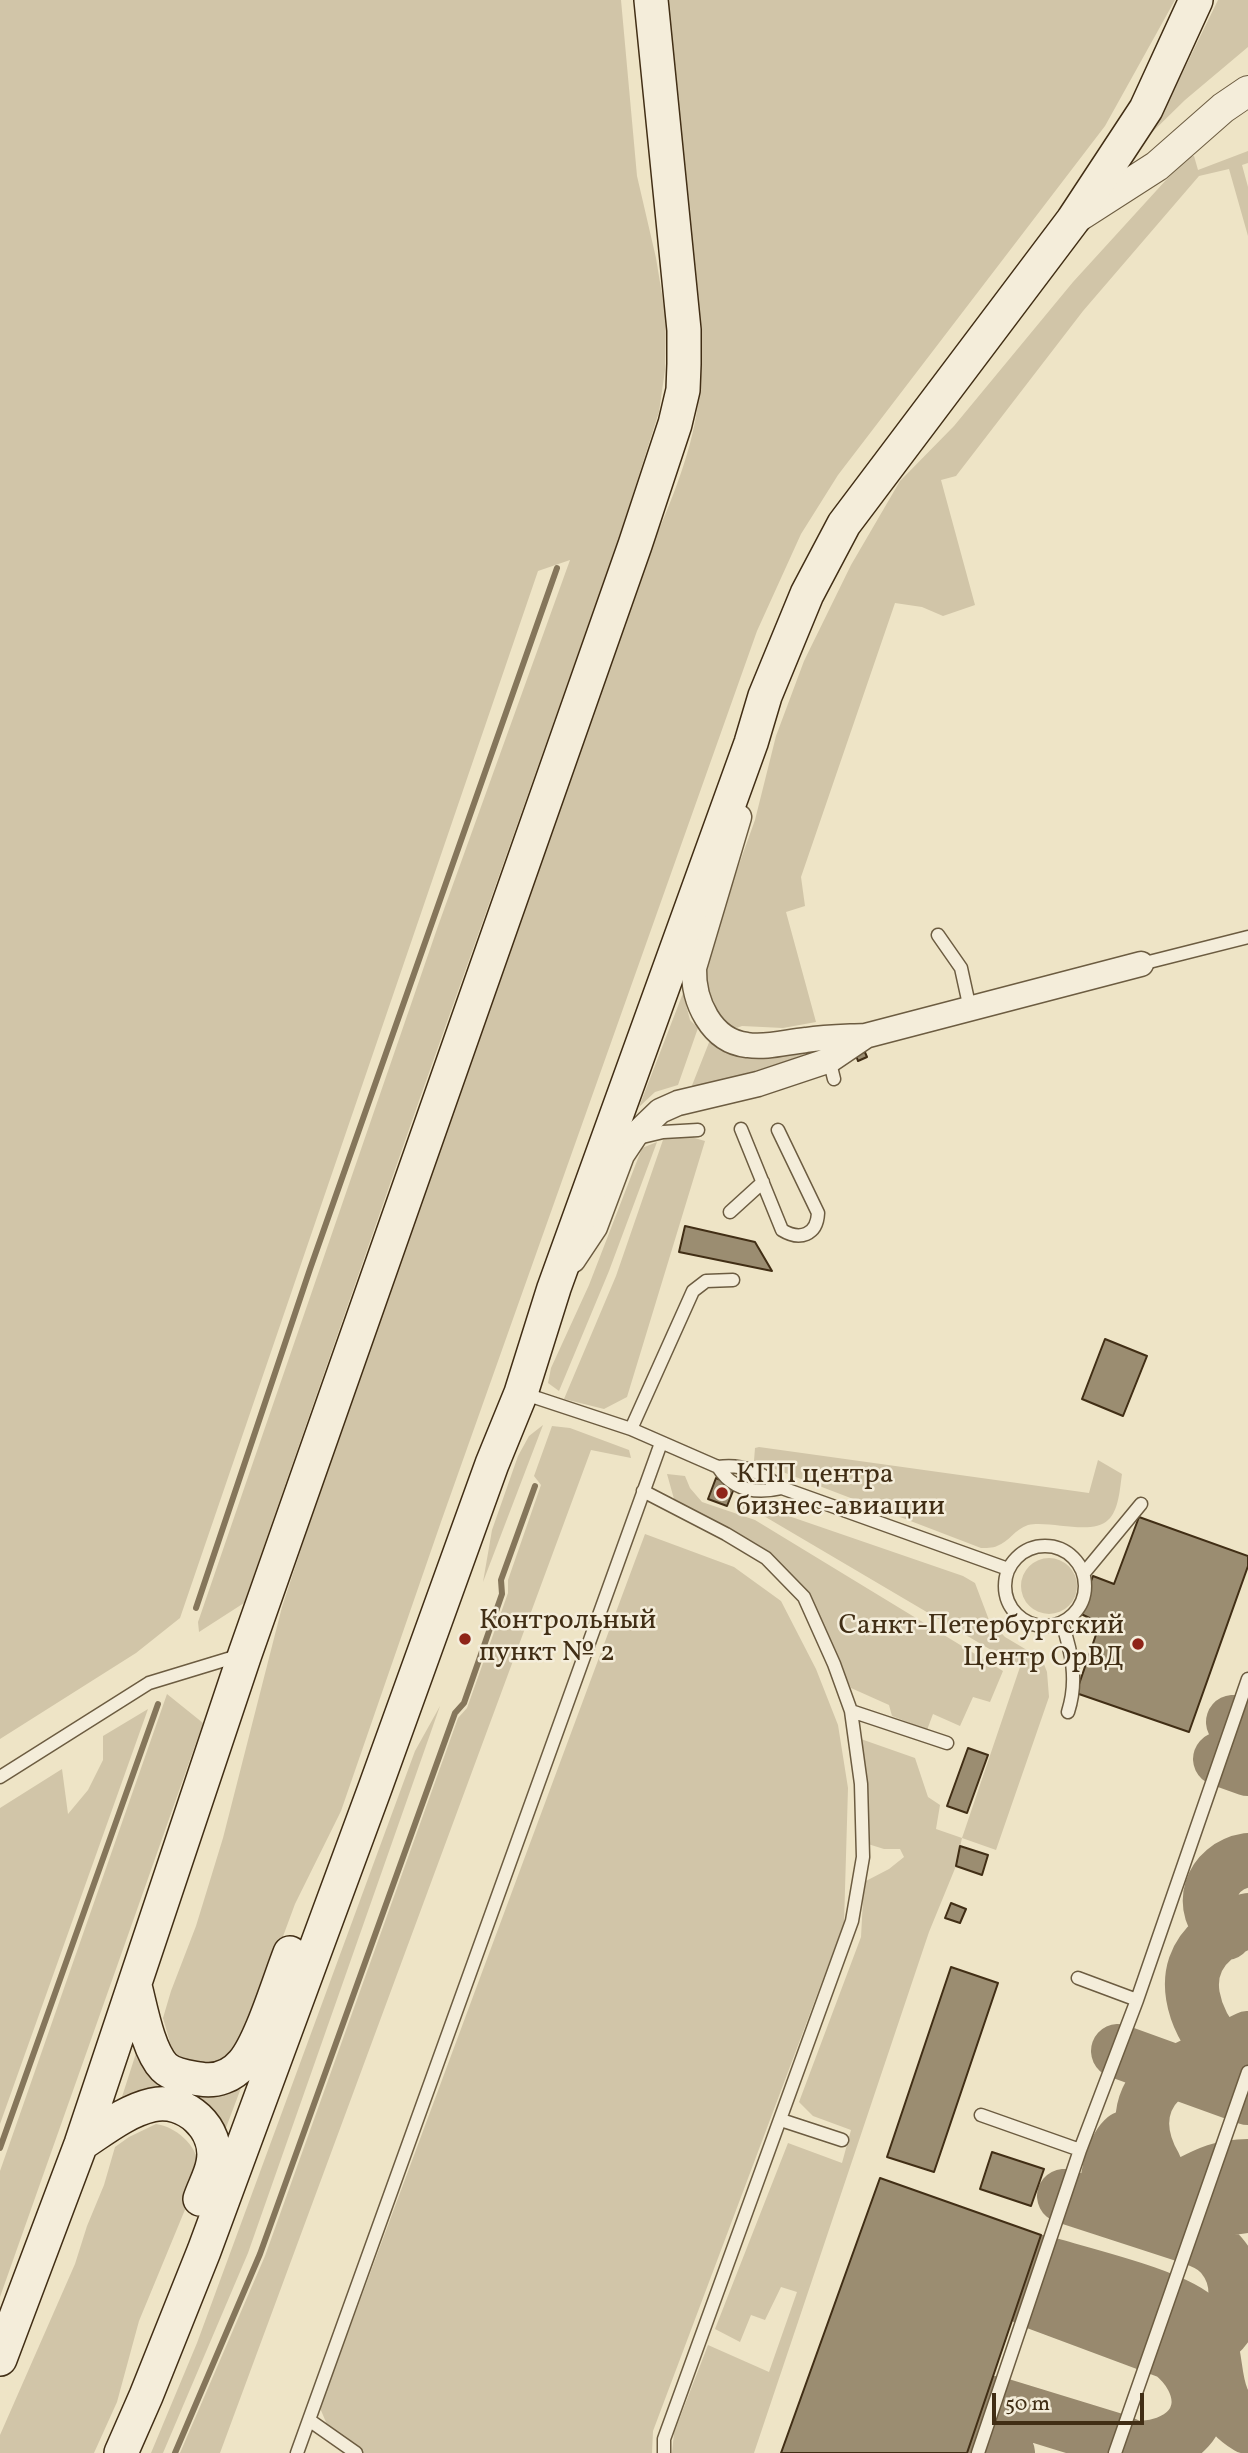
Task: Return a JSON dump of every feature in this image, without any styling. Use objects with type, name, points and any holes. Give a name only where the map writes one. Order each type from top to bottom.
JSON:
[{"type":"main road","points":[[0,2360],[81,2144],[245,1654],[675,424],[683,390],[684,330],[651,0]]},
{"type":"main road","points":[[121,2453],[204,2251],[492,1464],[521,1393],[554,1287],[751,743],[765,696],[807,594],[844,524],[1073,220],[1146,109],[1196,0]]},
{"type":"main road","points":[[135,1986],[149,2037],[165,2068],[180,2076],[211,2081],[234,2072],[254,2045],[306,1912],[388,1753]]},
{"type":"main road","points":[[81,2144],[126,2114],[154,2104],[170,2104],[190,2111],[203,2123],[212,2140],[214,2161],[160,2308],[146,2396]]},
{"type":"street","points":[[1073,220],[1157,166],[1223,108],[1248,91]]},
{"type":"street","points":[[751,743],[745,794],[694,968],[696,990],[706,1018],[731,1041],[829,1059]]},
{"type":"street","points":[[554,1287],[595,1227],[622,1155],[631,1140],[660,1111],[678,1102],[758,1084],[829,1059],[865,1036],[1141,964]]},
{"type":"lane","points":[[938,935],[961,968],[970,1009]]},
{"type":"lane","points":[[1141,964],[1248,937]]},
{"type":"lane","points":[[741,1129],[782,1230],[800,1237],[811,1231],[818,1222],[818,1213],[778,1130]]},
{"type":"lane","points":[[631,1140],[663,1132],[698,1130]]},
{"type":"lane","points":[[730,1212],[763,1182]]},
{"type":"lane","points":[[631,1429],[693,1291],[706,1281],[733,1280]]},
{"type":"lane","points":[[521,1393],[631,1429],[718,1468],[726,1479],[742,1488],[762,1492],[782,1488]]},
{"type":"lane","points":[[297,2453],[661,1443]]},
{"type":"lane","points":[[718,1468],[733,1465],[750,1469],[765,1475],[782,1488],[1008,1569]]},
{"type":"lane","points":[[643,1491],[766,1558],[804,1597],[852,1711],[861,1784],[863,1857],[852,1921],[664,2439],[664,2453]]},
{"type":"lane","points":[[1084,1573],[1141,1504]]},
{"type":"lane","points":[[1037,1545],[1056,1546],[1073,1557],[1084,1573],[1085,1593],[1077,1611],[1062,1623],[1043,1626],[1024,1621],[1010,1607],[1004,1588],[1008,1569],[1019,1554],[1028,1549],[1037,1545]]},
{"type":"lane","points":[[1062,1623],[1073,1659],[1073,1696],[1068,1712]]},
{"type":"lane","points":[[0,1777],[149,1684],[245,1654]]},
{"type":"lane","points":[[978,2453],[1080,2150],[1137,2000],[1248,1679]]},
{"type":"lane","points":[[852,1711],[947,1743]]},
{"type":"lane","points":[[1078,1978],[1137,2000]]},
{"type":"lane","points":[[1115,2453],[1248,2071]]},
{"type":"lane","points":[[981,2115],[1080,2150]]},
{"type":"lane","points":[[781,2120],[842,2140]]},
{"type":"lane","points":[[309,2420],[356,2453]]},
{"type":"shaded area","points":[[0,0],[621,0],[637,176],[656,258],[666,319],[665,370],[659,412],[618,541],[244,1603],[199,1632],[198,1622],[438,926],[570,560],[538,571],[180,1618],[136,1653],[0,1739]]},
{"type":"shaded area","points":[[668,0],[1175,0],[1105,126],[838,475],[801,534],[757,631],[341,1811],[295,1904],[245,2039],[221,2062],[191,2064],[179,2057],[171,2046],[163,2018],[196,1926],[223,1838],[282,1607],[328,1467],[645,562],[677,484],[695,423],[699,395],[698,337]]},
{"type":"shaded area","points":[[1218,0],[1248,0],[1248,47],[1185,100],[1137,147],[1173,92]]},
{"type":"shaded area","points":[[1248,151],[1248,163],[1242,165],[1248,187],[1248,236],[1229,169],[1199,176],[1083,311],[956,476],[941,480],[975,605],[943,616],[922,607],[895,603],[801,877],[805,906],[786,912],[816,1022],[783,1028],[742,1026],[734,1029],[716,1017],[705,994],[705,959],[755,820],[776,736],[804,661],[851,565],[900,481],[954,426],[1073,282],[1187,157],[1194,156],[1198,170]]},
{"type":"shaded area","points":[[683,993],[690,1020],[698,1028],[678,1085],[655,1092],[639,1107]]},
{"type":"shaded area","points":[[710,1040],[810,1049],[815,1055],[691,1088]]},
{"type":"shaded area","points":[[684,1135],[705,1141],[627,1397],[604,1409],[564,1399],[616,1276],[664,1137]]},
{"type":"shaded area","points":[[657,1142],[609,1271],[559,1391],[548,1383],[551,1368],[589,1285],[642,1148]]},
{"type":"shaded area","points":[[543,1425],[483,1582],[492,1530],[518,1456],[529,1436]]},
{"type":"shaded area","points":[[552,1426],[570,1428],[629,1450],[631,1458],[591,1450],[220,2453],[180,2453],[265,2256],[458,1718],[467,1708],[508,1593],[508,1580],[541,1485],[534,1476]]},
{"type":"shaded area","points":[[755,1448],[1089,1493],[1098,1460],[1122,1474],[1115,1511],[1101,1525],[1028,1525],[1001,1544],[981,1548],[754,1461]]},
{"type":"shaded area","points":[[667,1474],[685,1476],[690,1488],[702,1502],[755,1520],[1003,1671],[990,1702],[973,1697],[960,1726],[933,1714],[927,1730],[892,1716],[889,1705],[851,1688],[803,1588],[750,1544],[674,1499]]},
{"type":"shaded area","points":[[748,1502],[963,1576],[975,1583],[989,1620],[1005,1637],[1042,1659],[1047,1672],[1049,1697],[996,1850],[962,1838],[1020,1667],[752,1509],[741,1509]]},
{"type":"shaded area","points":[[645,1534],[734,1567],[781,1601],[816,1669],[838,1725],[848,1788],[844,1923],[653,2431],[652,2453],[363,2453],[328,2427],[320,2408]]},
{"type":"shaded area","points":[[1044,1558],[1054,1558],[1069,1566],[1075,1575],[1075,1597],[1069,1606],[1054,1614],[1044,1614],[1026,1602],[1021,1591],[1021,1581],[1033,1563]]},
{"type":"shaded area","points":[[167,1694],[203,1723],[0,2297],[0,2171]]},
{"type":"shaded area","points":[[440,1706],[248,2253],[163,2453],[151,2453],[197,2343],[415,1751]]},
{"type":"shaded area","points":[[148,1709],[0,2124],[0,1808],[62,1769],[68,1814],[88,1790],[103,1760],[103,1736]]},
{"type":"shaded area","points":[[858,1738],[915,1758],[928,1797],[940,1805],[936,1829],[962,1838],[956,1866],[929,1932],[754,2453],[672,2453],[674,2433],[708,2345],[769,2372],[797,2292],[781,2287],[765,2320],[751,2315],[740,2342],[715,2329],[788,2143],[842,2163],[851,2130],[813,2116],[799,2102],[861,1937],[864,1882],[889,1869],[904,1857],[900,1849],[884,1849],[868,1844]]},
{"type":"shaded area","points":[[138,2047],[145,2063],[193,2096],[214,2097],[239,2086],[241,2088],[221,2141],[216,2132],[120,2103]]},
{"type":"shaded area","points":[[156,2124],[178,2133],[194,2151],[199,2166],[196,2183],[139,2321],[117,2402],[94,2453],[0,2453],[0,2435],[75,2264],[115,2147]]},
{"type":"building","points":[[864,1050],[867,1057],[858,1061],[855,1053]]},
{"type":"building","points":[[685,1226],[755,1242],[772,1271],[679,1252]]},
{"type":"building","points":[[1105,1339],[1147,1356],[1123,1416],[1082,1399]]},
{"type":"building","name":"КПП центра бизнес-авиации","points":[[716,1478],[735,1486],[727,1506],[708,1499]]},
{"type":"building","points":[[1139,1517],[1248,1556],[1248,1566],[1189,1732],[1076,1693],[1100,1623],[1079,1613],[1093,1576],[1114,1584]]},
{"type":"building","points":[[968,1748],[988,1755],[967,1813],[947,1806]]},
{"type":"building","points":[[960,1846],[988,1855],[982,1875],[956,1866]]},
{"type":"building","points":[[951,1903],[966,1909],[960,1923],[945,1918]]},
{"type":"building","points":[[951,1967],[998,1983],[934,2172],[887,2157]]},
{"type":"building","points":[[992,2152],[1044,2169],[1031,2206],[980,2189]]},
{"type":"building","points":[[880,2178],[1041,2235],[967,2453],[781,2453]]},
{"type":"waterway","points":[[196,1608],[310,1269],[557,568]]},
{"type":"waterway","points":[[175,2453],[260,2254],[455,1713],[464,1703],[502,1594],[501,1580],[535,1486]]},
{"type":"waterway","points":[[0,2148],[158,1704]]},
{"type":"taxiway","points":[[1233,1722],[1248,1727]]},
{"type":"taxiway","points":[[1220,1759],[1248,1769]]},
{"type":"taxiway","points":[[1226,1933],[1211,1912],[1212,1889],[1224,1870],[1248,1860]]},
{"type":"taxiway","points":[[1222,2052],[1203,2026],[1193,1996],[1192,1981],[1202,1952],[1214,1939],[1248,1920]]},
{"type":"taxiway","points":[[1155,2166],[1146,2144],[1142,2122],[1143,2111],[1153,2090],[1161,2080],[1248,2038]]},
{"type":"taxiway","points":[[1118,2051],[1248,2098]]},
{"type":"taxiway","points":[[1142,2134],[1125,2138],[1111,2163],[1108,2192],[1118,2213],[1210,2173],[1248,2166]]},
{"type":"taxiway","points":[[1152,2184],[1212,2206],[1248,2205]]},
{"type":"taxiway","points":[[1064,2196],[1199,2240],[1219,2253],[1229,2266],[1235,2302],[1227,2325],[1219,2334],[1198,2346],[1161,2349]]},
{"type":"taxiway","points":[[1042,2262],[1149,2294],[1187,2310],[1207,2332],[1224,2403],[1234,2416],[1248,2427]]},
{"type":"taxiway","points":[[1029,2300],[1171,2353],[1192,2378],[1198,2404],[1196,2417],[1188,2428],[1177,2438],[1160,2445],[1111,2453]]},
{"type":"taxiway","points":[[995,2403],[1119,2441],[1139,2453]]},
{"type":"taxiway","points":[[981,2444],[1008,2453]]},
{"type":"place","name":"КПП центра бизнес-авиации","points":[[722,1493]]},
{"type":"place","name":"Контрольный пункт № 2","points":[[465,1639]]},
{"type":"place","name":"Санкт-Петербургский Центр ОрВД","points":[[1138,1644]]}]
